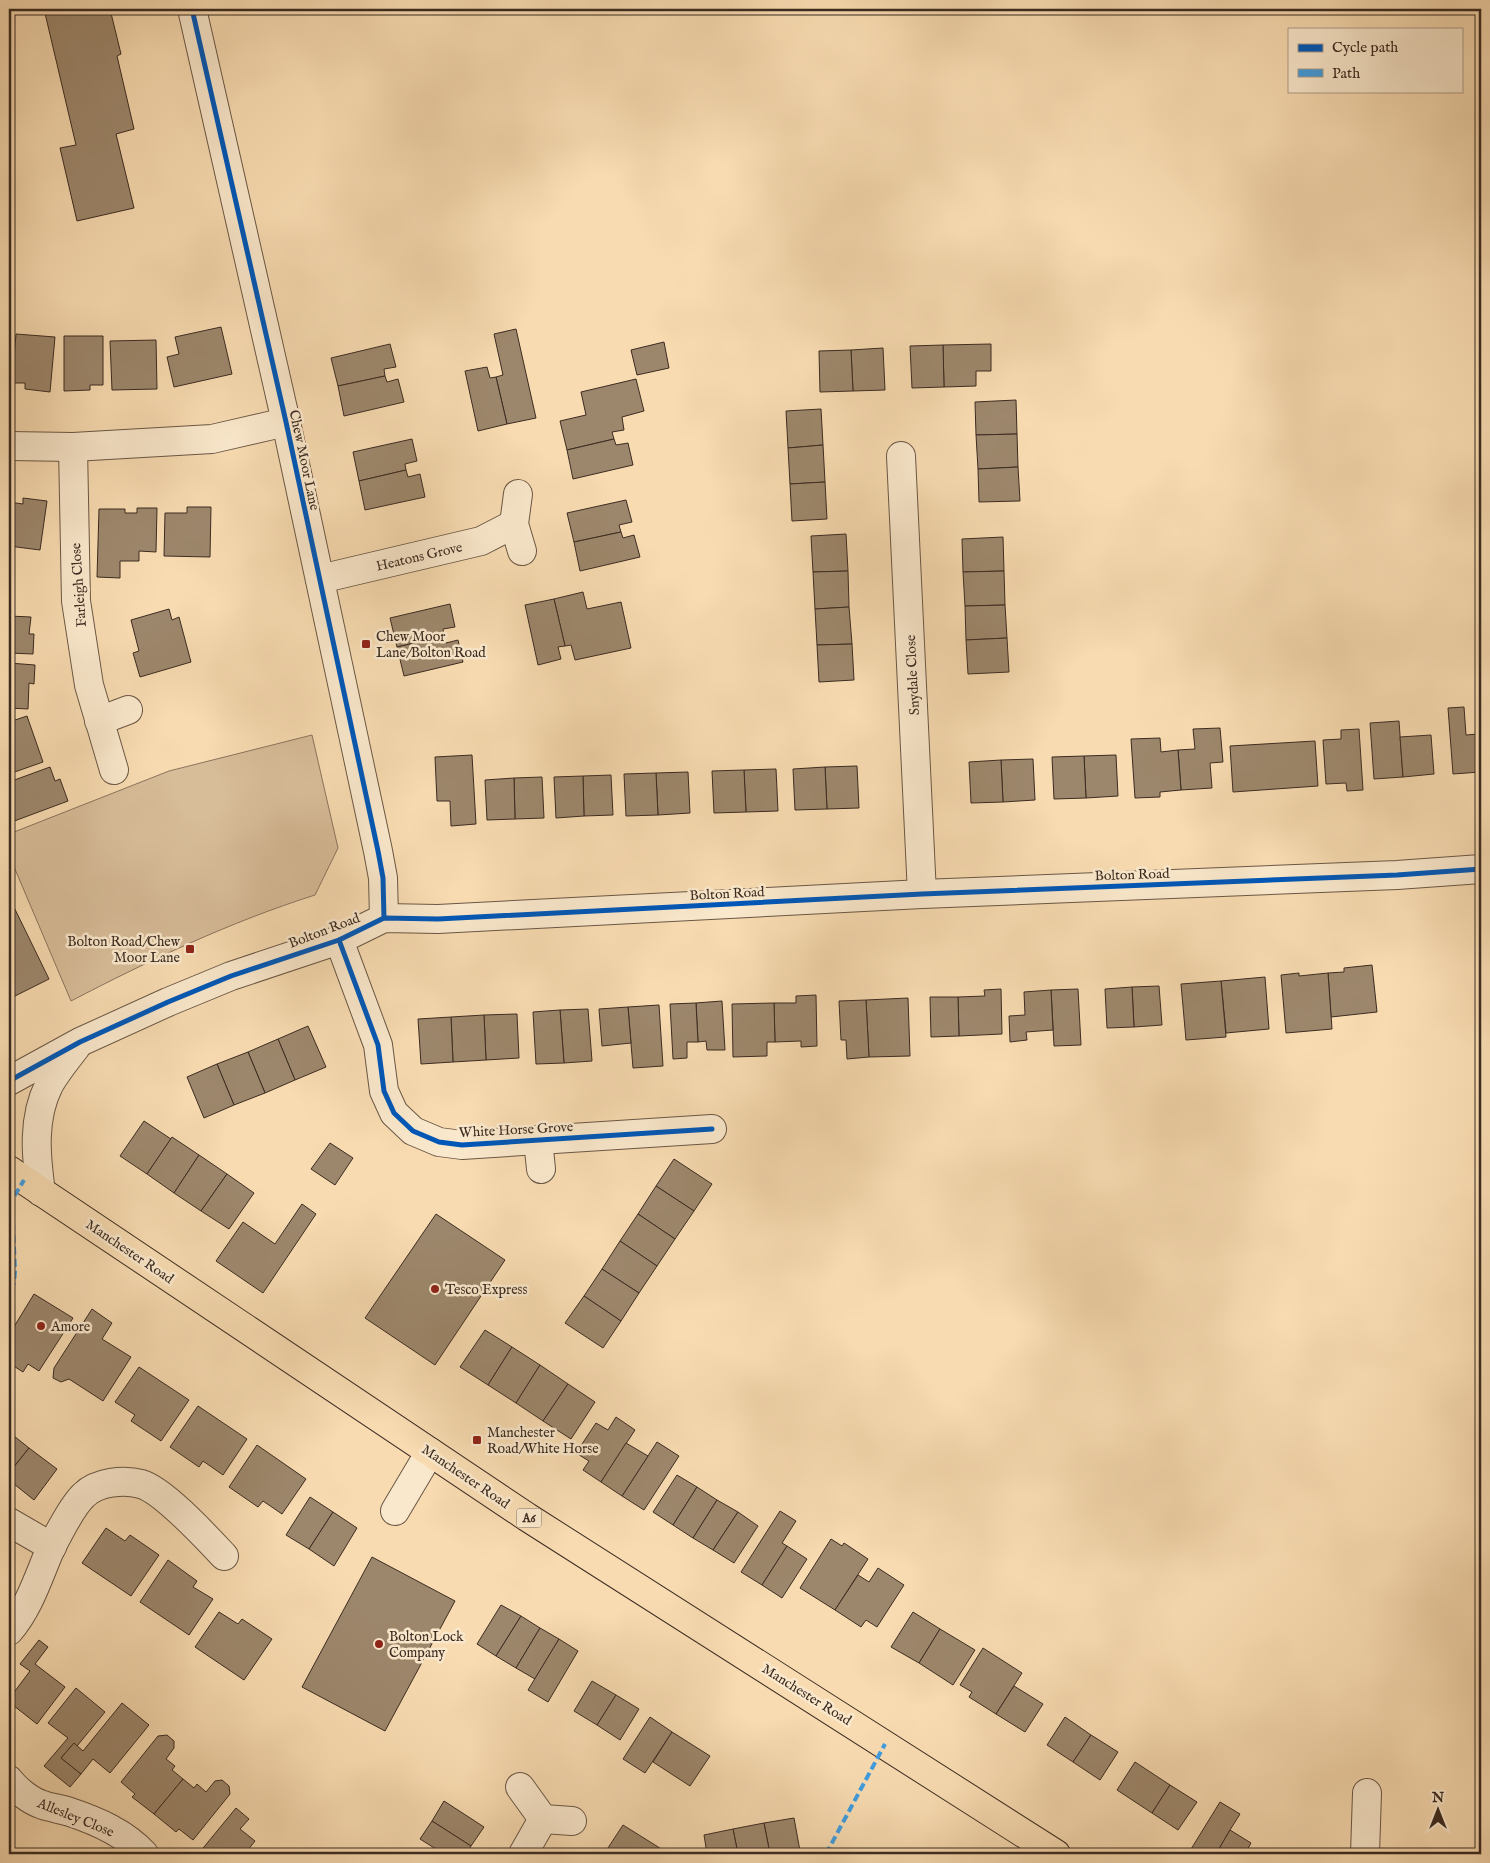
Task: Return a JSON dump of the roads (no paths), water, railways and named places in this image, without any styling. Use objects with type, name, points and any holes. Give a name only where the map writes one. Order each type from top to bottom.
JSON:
[{"type":"main road","name":"Manchester Road","points":[[9,1170],[527,1516],[1056,1854]]},
{"type":"street","name":"Chew Moor Lane","points":[[192,9],[286,422],[383,878],[384,918]]},
{"type":"street","points":[[9,446],[73,447],[212,439],[286,422]]},
{"type":"street","name":"Farleigh Close","points":[[73,447],[76,600],[88,685],[114,770]]},
{"type":"street","name":"Snydale Close","points":[[901,456],[922,894]]},
{"type":"street","points":[[518,494],[514,524],[522,551]]},
{"type":"street","name":"Heatons Grove","points":[[320,580],[481,541],[514,524]]},
{"type":"street","points":[[99,721],[128,710]]},
{"type":"street","name":"Bolton Road","points":[[9,1081],[80,1042],[168,1002],[231,976],[339,940],[384,918],[438,919],[922,894],[1397,875],[1481,869]]},
{"type":"street","name":"White Horse Grove","points":[[339,940],[378,1045],[384,1091],[394,1113],[413,1132],[440,1142],[462,1145],[712,1128]]},
{"type":"street","points":[[41,1192],[36,1154],[36,1136],[41,1107],[49,1085],[80,1042]]},
{"type":"street","name":"White Horse Grove","points":[[538,1140],[541,1169]]},
{"type":"street","points":[[395,1511],[430,1452]]},
{"type":"street","points":[[9,1631],[25,1609],[52,1548],[72,1512],[84,1495],[100,1485],[123,1482],[142,1484],[212,1529],[224,1556]]},
{"type":"street","points":[[9,1522],[52,1548]]},
{"type":"street","name":"Allesley Close","points":[[9,1780],[17,1789],[41,1805],[70,1812],[113,1830],[144,1854]]},
{"type":"street","points":[[520,1787],[543,1819]]},
{"type":"street","points":[[1365,1854],[1367,1792]]},
{"type":"street","points":[[543,1819],[572,1820]]},
{"type":"street","points":[[523,1854],[543,1819]]},
{"type":"place","name":"Chew Moor Lane/Bolton Road","points":[[366,644]]},
{"type":"place","name":"Bolton Road/Chew Moor Lane","points":[[190,949]]},
{"type":"place","name":"Tesco Express","points":[[435,1289]]},
{"type":"place","name":"Amore","points":[[41,1326]]},
{"type":"place","name":"Manchester Road/White Horse","points":[[477,1440]]},
{"type":"place","name":"Bolton Lock Company","points":[[379,1644]]}]
